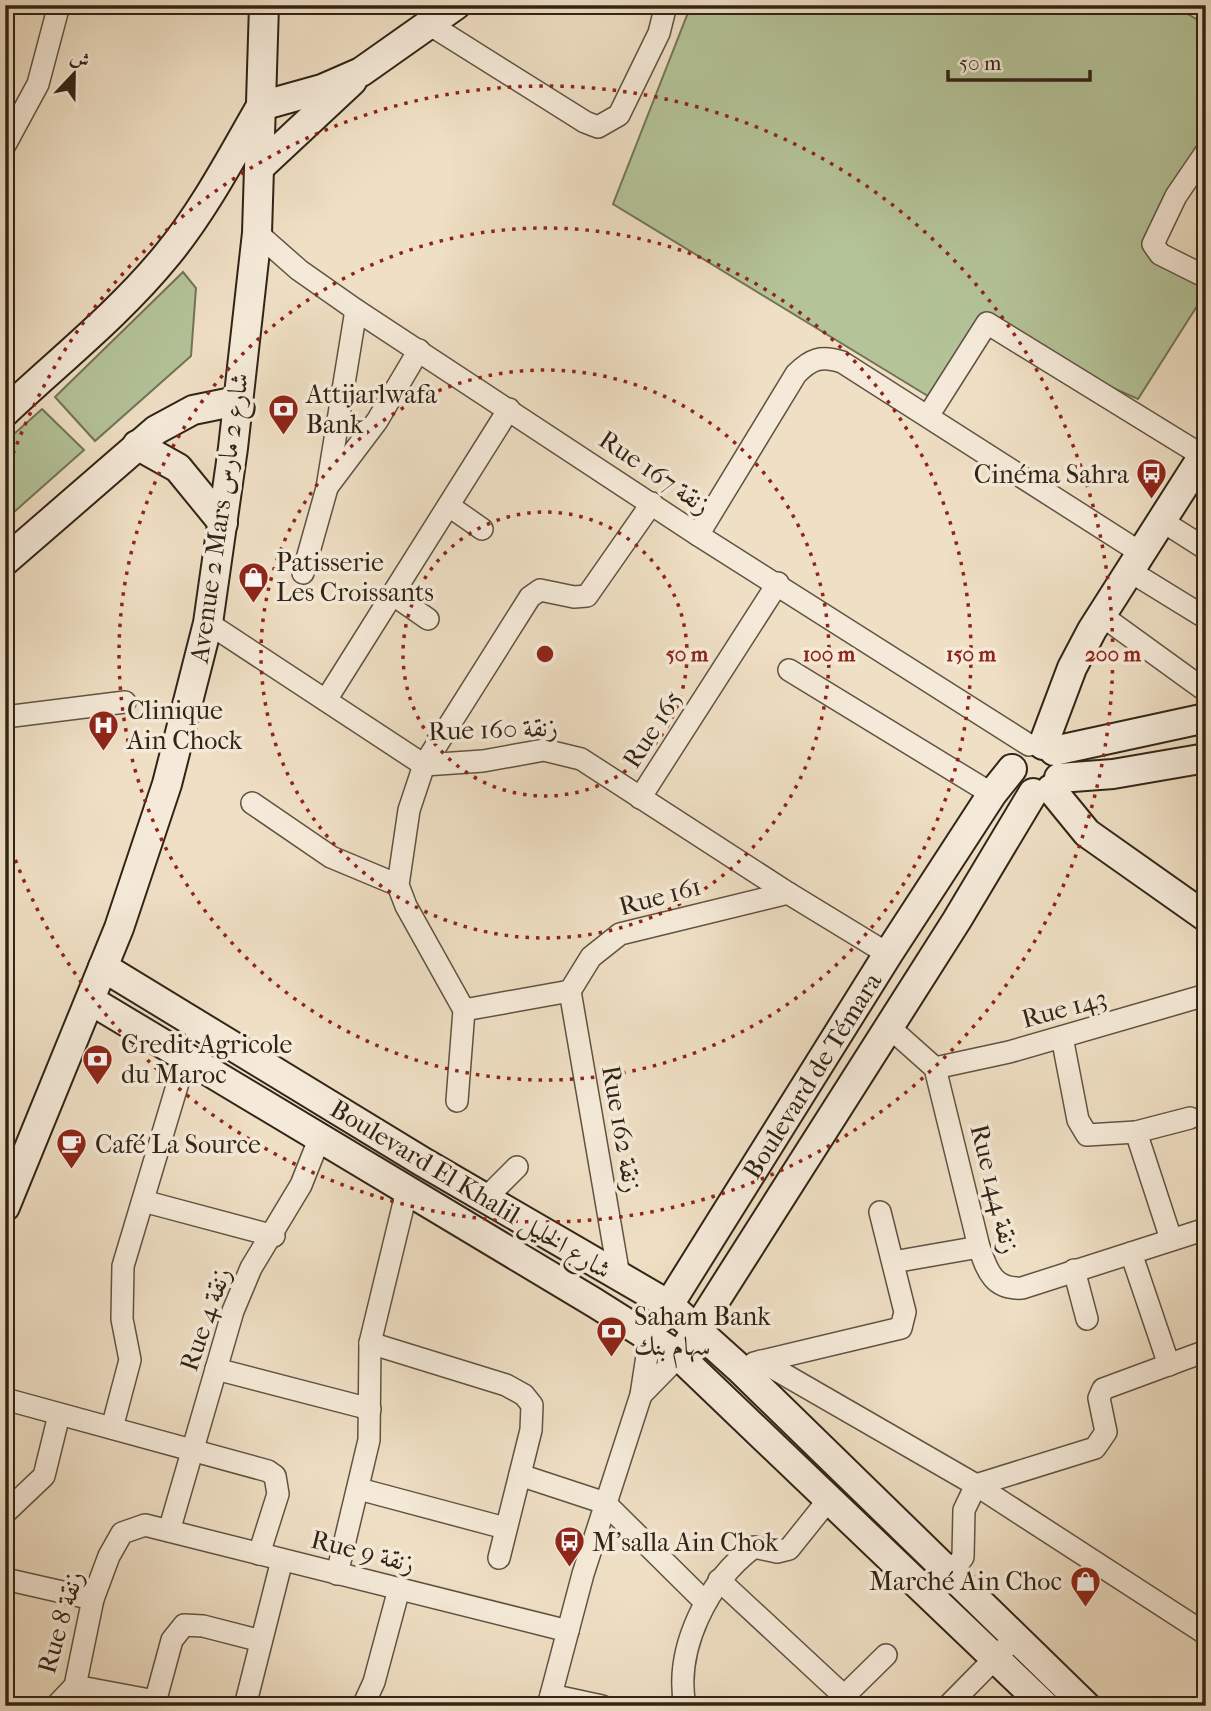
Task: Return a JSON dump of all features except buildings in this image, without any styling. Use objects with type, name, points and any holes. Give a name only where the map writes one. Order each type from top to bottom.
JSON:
[{"type":"street","points":[[5,145],[38,84],[59,5]]},
{"type":"street","name":"Avenue 2 Mars شارع 2 مارس","points":[[5,1207],[119,928],[167,784],[208,623],[223,523],[257,233],[264,5]]},
{"type":"street","points":[[261,166],[323,111],[361,72],[456,5]]},
{"type":"street","points":[[429,24],[585,122],[598,127],[619,115],[659,33],[666,5]]},
{"type":"street","points":[[5,412],[129,296],[166,257],[190,225],[261,106],[322,89],[361,72]]},
{"type":"street","points":[[1206,152],[1176,196],[1153,246],[1160,254],[1206,277]]},
{"type":"street","name":"Rue 167 زنقة","points":[[257,233],[299,270],[356,310],[698,535],[1042,747]]},
{"type":"street","points":[[303,573],[327,488],[356,310]]},
{"type":"street","points":[[928,416],[987,323],[1204,454],[1101,615],[1072,668],[1042,747]]},
{"type":"street","points":[[327,488],[377,421],[419,350]]},
{"type":"street","points":[[698,535],[796,374],[808,361],[828,357],[842,362],[928,416],[1135,562],[1206,618]]},
{"type":"street","points":[[5,561],[156,430],[193,410],[237,401]]},
{"type":"street","points":[[326,700],[509,409]]},
{"type":"street","points":[[137,445],[178,468],[223,523]]},
{"type":"street","points":[[457,1101],[464,1010],[405,906],[398,885],[409,810],[424,765],[530,597],[540,590],[574,597],[586,596],[652,503]]},
{"type":"street","points":[[449,506],[482,529]]},
{"type":"street","points":[[1162,521],[1206,548]]},
{"type":"street","name":"Rue 165","points":[[640,798],[778,583]]},
{"type":"street","points":[[392,594],[428,619]]},
{"type":"street","points":[[1101,615],[1206,691]]},
{"type":"street","name":"Rue 160 زنقة","points":[[208,623],[424,765],[483,761],[534,751],[558,752],[581,759],[788,893],[888,954]]},
{"type":"street","points":[[789,670],[992,794]]},
{"type":"street","points":[[5,717],[125,702]]},
{"type":"street","points":[[1206,718],[1018,753],[1012,769],[1020,786],[1048,787],[1206,758]]},
{"type":"street","points":[[1042,747],[1061,765],[1048,787]]},
{"type":"street","name":"Boulevard de Témara","points":[[549,1700],[605,1503],[642,1395],[650,1336],[888,954],[992,794],[1012,769]]},
{"type":"street","points":[[1048,787],[1087,833],[1206,916]]},
{"type":"street","name":"Boulevard de Témara","points":[[642,1395],[679,1356],[698,1329],[889,1027],[1048,787]]},
{"type":"street","points":[[252,803],[331,857],[398,885]]},
{"type":"street","name":"Rue 161","points":[[570,991],[591,957],[620,934],[788,893]]},
{"type":"street","name":"Boulevard El Khalil شارع الخليل","points":[[103,967],[669,1305],[698,1329],[750,1364],[950,1575],[1086,1706]]},
{"type":"street","points":[[464,1010],[570,991]]},
{"type":"street","name":"Rue 162 زنقة","points":[[570,991],[619,1276]]},
{"type":"street","name":"Rue 143","points":[[936,1068],[1062,1037],[1206,995]]},
{"type":"street","name":"Boulevard El Khalil شارع الخليل","points":[[90,1000],[650,1336],[679,1356],[1045,1706]]},
{"type":"street","points":[[889,1027],[936,1068]]},
{"type":"street","points":[[1062,1037],[1083,1132],[1093,1137],[1136,1132],[1190,1118]]},
{"type":"street","points":[[112,1428],[130,1360],[122,1320],[123,1266],[186,1056]]},
{"type":"street","name":"Rue 144 زنقة","points":[[936,1068],[979,1247],[988,1273],[1008,1289],[1021,1288],[1206,1229]]},
{"type":"street","points":[[1136,1132],[1171,1239]]},
{"type":"street","name":"Rue 4 زنقة","points":[[169,1531],[237,1301],[251,1268],[274,1236],[312,1162],[320,1137]]},
{"type":"street","points":[[486,1198],[498,1183],[517,1167]]},
{"type":"street","points":[[337,1574],[369,1440],[370,1343],[407,1190]]},
{"type":"street","points":[[143,1201],[274,1236]]},
{"type":"street","points":[[750,1364],[901,1328],[905,1312],[880,1212]]},
{"type":"street","points":[[893,1262],[979,1247]]},
{"type":"street","points":[[1131,1253],[1169,1365]]},
{"type":"street","points":[[1074,1270],[1087,1319]]},
{"type":"street","points":[[370,1343],[506,1385],[524,1395],[532,1405],[533,1414],[520,1475],[499,1558]]},
{"type":"street","points":[[950,1575],[963,1557],[964,1510],[976,1485],[1096,1448],[1106,1432],[1100,1393],[1107,1386],[1206,1351]]},
{"type":"street","points":[[750,1364],[976,1485],[1206,1634]]},
{"type":"street","points":[[216,1369],[370,1409]]},
{"type":"street","points":[[5,1399],[193,1448],[256,1466],[275,1476],[278,1494],[259,1554]]},
{"type":"street","points":[[5,1513],[44,1476],[59,1415]]},
{"type":"street","points":[[520,1475],[605,1503],[705,1602]]},
{"type":"street","points":[[359,1489],[506,1528]]},
{"type":"street","points":[[685,1706],[682,1691],[684,1670],[705,1602],[719,1580],[754,1547],[778,1552],[789,1549],[829,1499]]},
{"type":"street","name":"Rue 9 زنقة","points":[[145,1525],[568,1631]]},
{"type":"street","name":"Rue 8 زنقة","points":[[56,1706],[75,1686],[93,1599],[109,1556],[122,1533],[145,1525]]},
{"type":"street","points":[[245,1706],[282,1560]]},
{"type":"street","points":[[5,1578],[93,1599]]},
{"type":"street","points":[[719,1580],[839,1701],[886,1655]]},
{"type":"street","points":[[363,1706],[374,1682],[398,1589]]},
{"type":"street","points":[[75,1686],[154,1704],[172,1640],[184,1625],[203,1626],[261,1641]]},
{"type":"street","points":[[948,1706],[1015,1637]]},
{"type":"street","points":[[549,1700],[602,1706]]},
{"type":"green space","points":[[691,5],[815,5],[828,11],[832,5],[1173,5],[1206,25],[1206,151],[1150,250],[1206,282],[1206,292],[1138,399],[991,334],[941,404],[613,204]]},
{"type":"green space","points":[[183,272],[196,288],[191,356],[95,441],[55,397]]},
{"type":"green space","points":[[42,409],[84,450],[5,520],[5,442]]},
{"type":"place","name":"Attijarlwafa Bank","points":[[283,436]]},
{"type":"place","name":"Cinéma Sahra","points":[[1152,501]]},
{"type":"place","name":"Patisserie Les Croissants","points":[[253,604]]},
{"type":"place","name":"Clinique Ain Chock","points":[[104,752]]},
{"type":"place","name":"Credit Agricole du Maroc","points":[[98,1086]]},
{"type":"place","name":"Café La Source","points":[[72,1171]]},
{"type":"place","name":"Saham Bank سهام بنك","points":[[611,1358]]},
{"type":"place","name":"M'salla Ain Chok","points":[[569,1569]]},
{"type":"place","name":"Marché Ain Choc","points":[[1085,1608]]}]
